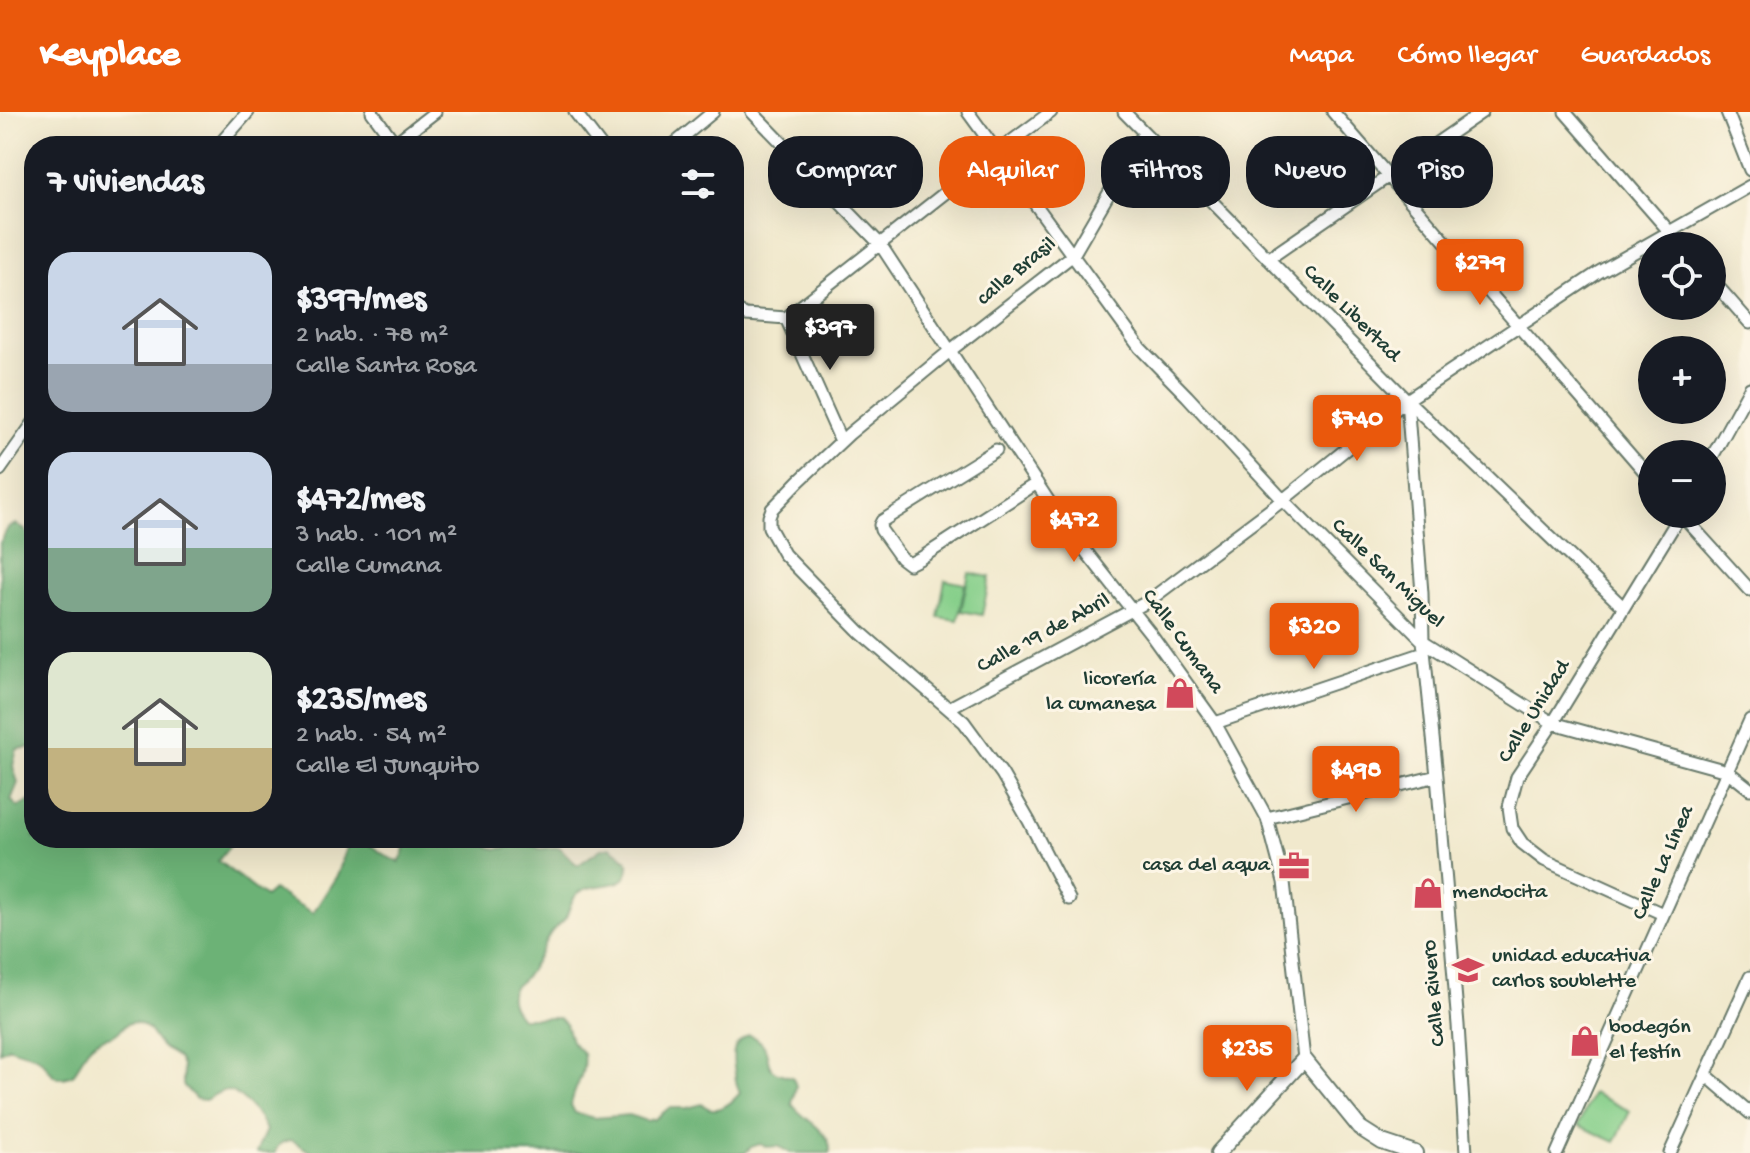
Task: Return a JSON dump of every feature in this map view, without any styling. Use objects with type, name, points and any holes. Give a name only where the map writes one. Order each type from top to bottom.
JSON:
[{"type":"street","points":[[227,136],[248,112]]},
{"type":"street","points":[[372,112],[388,136]]},
{"type":"street","points":[[405,136],[435,112]]},
{"type":"street","points":[[575,112],[593,136]]},
{"type":"street","points":[[684,136],[713,112]]},
{"type":"street","name":"Calle Cumana","points":[[752,112],[880,244],[1061,520],[1132,609],[1215,723],[1267,818],[1284,882],[1304,1059]]},
{"type":"street","name":"Calle San Miguel","points":[[968,112],[985,136]]},
{"type":"street","points":[[1019,136],[1051,112]]},
{"type":"street","name":"Calle Libertad","points":[[1124,112],[1407,400],[1623,607]]},
{"type":"street","points":[[1333,112],[1638,464]]},
{"type":"street","points":[[1268,259],[1482,112]]},
{"type":"street","points":[[1565,112],[1669,232]]},
{"type":"street","points":[[1727,112],[1750,170]]},
{"type":"street","name":"calle Brasil","points":[[1069,899],[1002,774],[964,722],[860,632],[784,554],[769,527],[769,517],[772,509],[841,441],[1073,255],[1144,133]]},
{"type":"street","name":"Calle 19 de Abril","points":[[1669,232],[1750,186]]},
{"type":"street","points":[[744,314],[786,318],[939,198]]},
{"type":"street","name":"Calle San Miguel","points":[[1038,208],[1140,348],[1423,647],[1553,723],[1727,771],[1750,789]]},
{"type":"street","name":"Calle 19 de Abril","points":[[949,708],[1147,602],[1283,500],[1407,400],[1599,272],[1638,250]]},
{"type":"street","points":[[1726,296],[1750,323]]},
{"type":"street","points":[[786,318],[841,441]]},
{"type":"street","points":[[1721,440],[1750,388]]},
{"type":"street","name":"Calle Rivero","points":[[1407,400],[1422,593],[1423,647],[1437,776],[1466,1153]]},
{"type":"street","points":[[0,470],[24,436]]},
{"type":"street","points":[[996,450],[880,525],[906,563],[921,558],[1037,483]]},
{"type":"street","name":"Calle Unidad","points":[[1663,914],[1544,860],[1522,843],[1512,828],[1509,807],[1517,777],[1672,528]]},
{"type":"street","points":[[1694,528],[1750,590]]},
{"type":"street","points":[[1215,723],[1423,647]]},
{"type":"street","name":"Calle La Línea","points":[[1557,1153],[1750,720]]},
{"type":"street","points":[[1267,818],[1437,776]]},
{"type":"street","points":[[1671,1152],[1750,977]]},
{"type":"street","points":[[1218,1153],[1304,1059],[1360,1128],[1382,1142],[1415,1153]]},
{"type":"street","points":[[1706,1075],[1750,1113]]},
{"type":"green space","points":[[16,524],[24,529],[24,748],[17,749],[13,766],[18,783],[11,800],[18,807],[24,804],[24,848],[228,848],[218,861],[265,897],[273,890],[313,913],[338,874],[347,848],[373,848],[399,862],[405,848],[560,848],[578,865],[601,849],[611,848],[627,861],[627,875],[618,882],[582,890],[577,894],[566,917],[552,932],[532,967],[511,994],[512,1005],[521,1018],[559,1018],[566,1024],[571,1041],[583,1053],[582,1074],[571,1105],[575,1113],[594,1118],[629,1115],[646,1121],[655,1119],[669,1108],[702,1104],[712,1109],[722,1108],[740,1093],[734,1052],[740,1041],[749,1035],[765,1048],[774,1071],[793,1078],[796,1086],[792,1104],[822,1131],[830,1153],[792,1153],[778,1146],[760,1144],[745,1153],[312,1153],[292,1140],[281,1143],[275,1153],[256,1153],[266,1130],[248,1105],[229,1091],[205,1100],[196,1099],[183,1085],[183,1070],[178,1058],[163,1048],[148,1029],[135,1022],[94,1043],[74,1074],[66,1077],[55,1076],[33,1055],[9,1047],[0,1052],[0,543],[8,528]]},
{"type":"green space","points":[[969,573],[990,577],[982,615],[961,611]]},
{"type":"green space","points":[[945,580],[965,584],[958,620],[938,617]]},
{"type":"green space","points":[[1593,1093],[1630,1111],[1615,1142],[1578,1125]]},
{"type":"place","name":"licorería la cumanesa","points":[[1180,693]]},
{"type":"place","name":"casa del aqua","points":[[1294,866]]},
{"type":"place","name":"mendocita","points":[[1428,893]]},
{"type":"place","name":"unidad educativa carlos soublette","points":[[1468,970]]},
{"type":"place","name":"bodegón el festín","points":[[1585,1041]]}]
